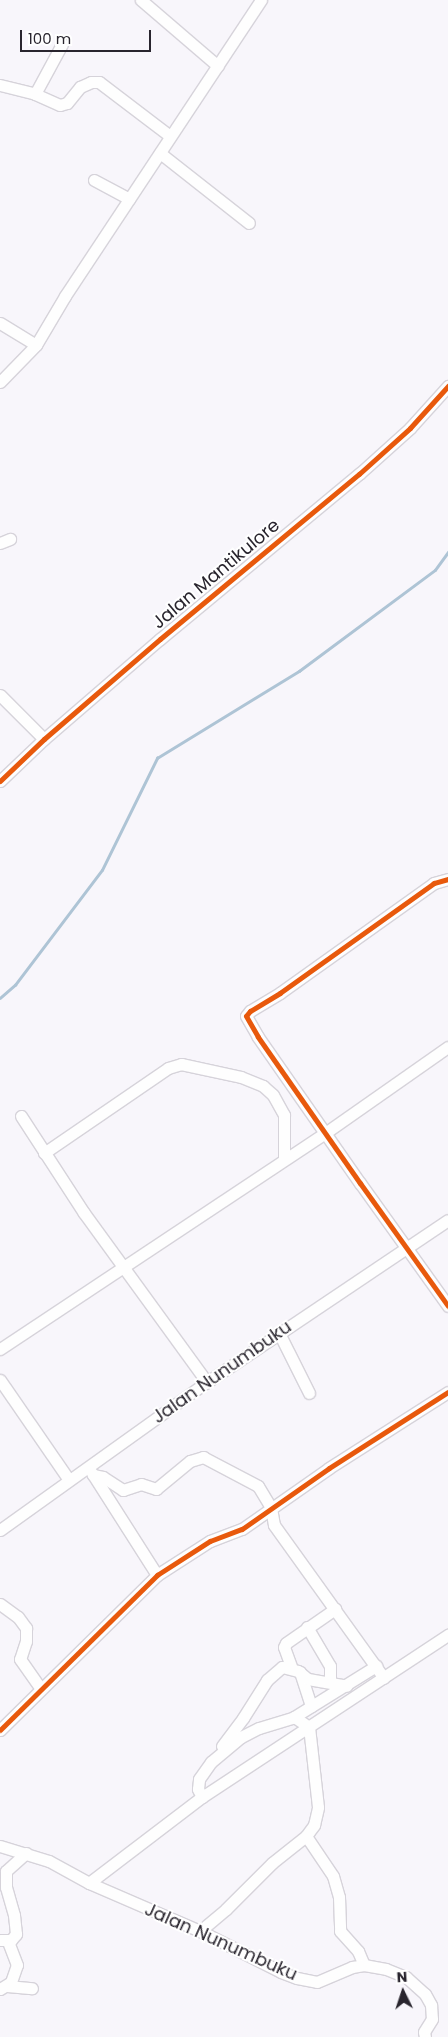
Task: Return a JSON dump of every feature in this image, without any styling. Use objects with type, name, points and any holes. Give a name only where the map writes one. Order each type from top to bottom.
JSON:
[{"type":"street","points":[[141,0],[218,66]]},
{"type":"street","points":[[0,382],[36,345],[170,136],[261,0]]},
{"type":"street","points":[[35,94],[62,44]]},
{"type":"street","points":[[1,82],[60,104],[66,103],[80,87],[91,82],[99,82],[170,136]]},
{"type":"street","points":[[160,153],[249,223]]},
{"type":"street","points":[[94,180],[129,199]]},
{"type":"street","points":[[0,324],[36,345]]},
{"type":"street","name":"Jalan Mantikulore","points":[[0,781],[44,738],[359,474],[410,428],[448,386]]},
{"type":"street","points":[[0,694],[44,738]]},
{"type":"street","points":[[448,879],[434,883],[280,992],[250,1011],[246,1016],[258,1037],[405,1248],[448,1306]]},
{"type":"street","points":[[0,1349],[122,1266],[325,1133],[448,1047]]},
{"type":"street","points":[[44,1153],[168,1068],[181,1064],[241,1077],[263,1086],[274,1095],[284,1115],[284,1159]]},
{"type":"street","points":[[21,1116],[44,1153],[122,1266],[207,1382]]},
{"type":"street","name":"Jalan Nunumbuku","points":[[0,1530],[69,1480],[90,1470],[207,1382],[448,1220]]},
{"type":"street","points":[[279,1333],[309,1392]]},
{"type":"street","points":[[0,1380],[69,1480]]},
{"type":"street","points":[[0,1730],[30,1702],[40,1688],[72,1660],[157,1574],[210,1541],[242,1529],[448,1392]]},
{"type":"street","points":[[90,1470],[123,1490],[141,1484],[156,1489],[190,1461],[203,1457],[258,1486],[271,1508],[274,1525],[384,1678]]},
{"type":"street","points":[[90,1470],[157,1574]]},
{"type":"street","points":[[0,1604],[18,1617],[26,1628],[26,1641],[20,1660],[40,1688]]},
{"type":"street","points":[[311,1706],[284,1647],[307,1627],[335,1609]]},
{"type":"street","points":[[307,1627],[330,1666],[330,1682]]},
{"type":"street","points":[[89,1883],[202,1797],[448,1635]]},
{"type":"street","points":[[211,1762],[242,1737],[281,1720],[294,1717],[376,1666]]},
{"type":"street","points":[[202,1797],[198,1789],[198,1782],[244,1718],[267,1680],[282,1667],[296,1671],[308,1679],[346,1686]]},
{"type":"street","points":[[200,1931],[222,1914],[272,1863],[306,1836],[314,1825],[318,1807],[309,1727],[294,1717]]},
{"type":"street","points":[[306,1836],[333,1876],[339,1897],[340,1931],[358,1951],[364,1965]]},
{"type":"street","name":"Jalan Nunumbuku","points":[[0,1846],[49,1861],[89,1883],[200,1931],[281,1972],[316,1982],[352,1967],[364,1965],[386,1969],[406,1977],[425,1994],[433,2013],[432,2019],[424,2032],[425,2037]]},
{"type":"street","points":[[4,1988],[13,1979],[17,1965],[4,1940],[14,1937],[16,1928],[6,1887],[6,1871],[26,1853]]},
{"type":"street","points":[[4,1988],[32,1988]]},
{"type":"waterway","points":[[0,998],[15,985],[102,870],[157,758],[299,671],[435,570],[448,552]]},
{"type":"cycle path","points":[[0,781],[44,739],[160,639],[359,474],[410,428],[448,386]]},
{"type":"cycle path","points":[[448,879],[434,883],[280,993],[250,1011],[246,1016],[258,1037],[448,1306]]},
{"type":"cycle path","points":[[0,1730],[157,1575],[210,1541],[242,1529],[329,1468],[448,1392]]}]
